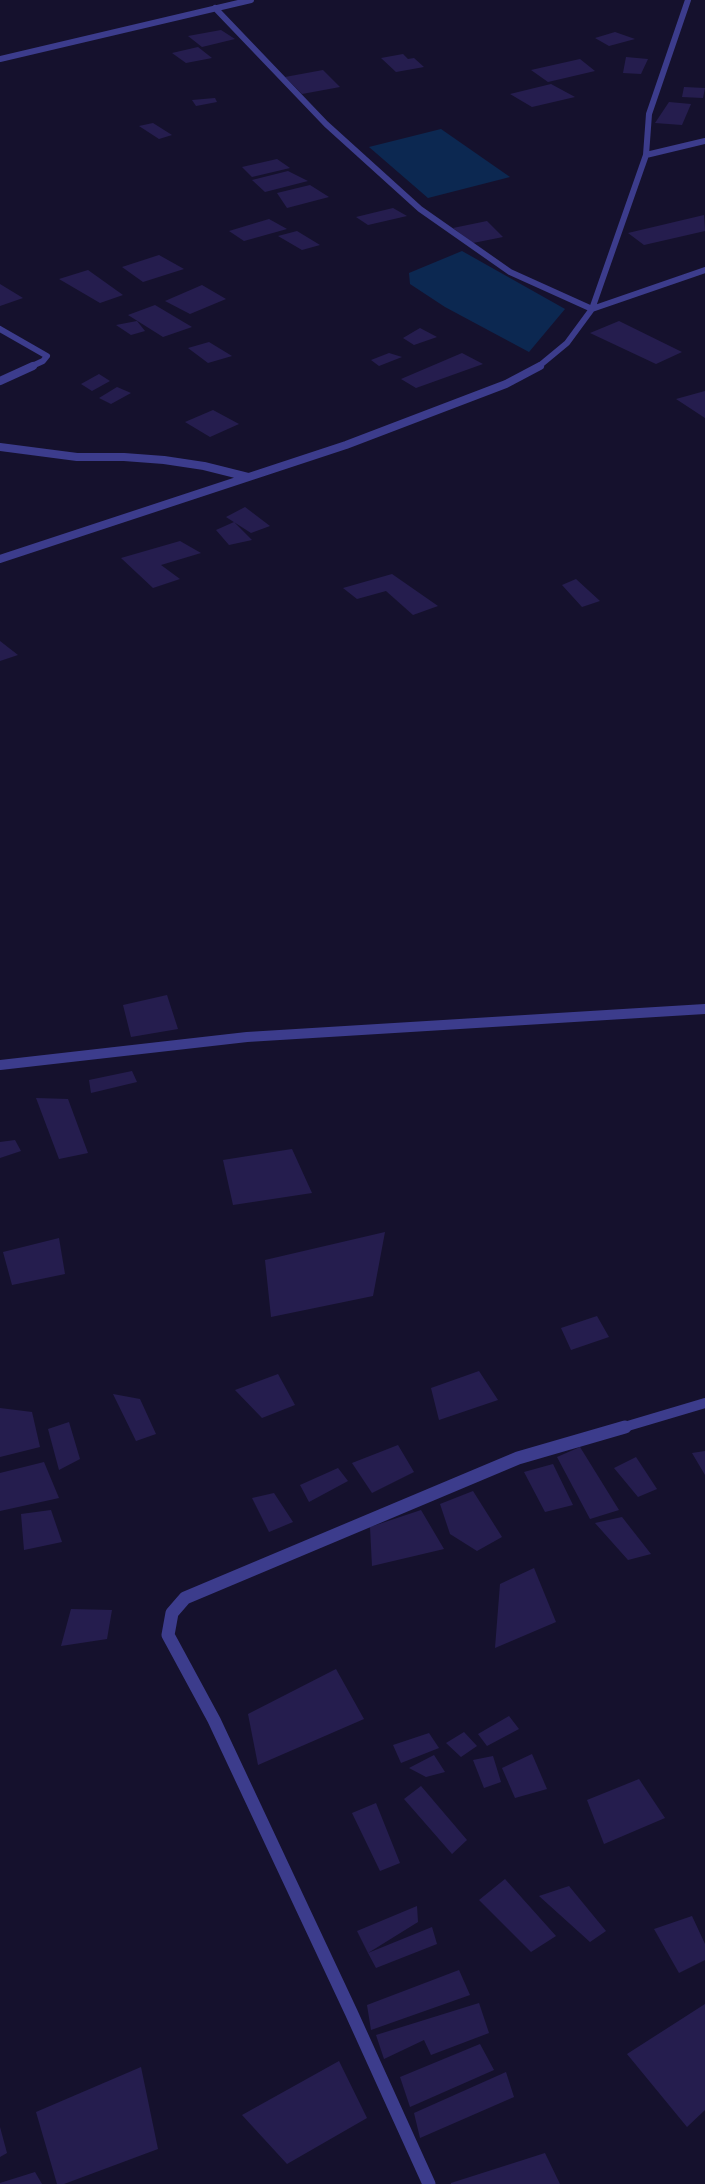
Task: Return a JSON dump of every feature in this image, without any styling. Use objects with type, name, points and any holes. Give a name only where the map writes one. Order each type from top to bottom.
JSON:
[{"type":"street","points":[[0,60],[251,0]]},
{"type":"street","points":[[0,559],[346,446],[506,384],[543,364],[567,343],[592,309],[646,155],[649,114],[688,0]]},
{"type":"street","points":[[215,8],[326,124],[420,209],[510,272],[592,309],[705,270]]},
{"type":"street","points":[[646,155],[705,141]]},
{"type":"street","points":[[0,329],[47,356],[44,361],[0,381]]},
{"type":"street","points":[[0,447],[77,456],[164,460],[204,466],[248,477]]},
{"type":"street","points":[[0,1065],[248,1037],[705,1009]]},
{"type":"street","points":[[429,2184],[351,2012],[214,1720],[168,1635],[172,1613],[185,1598],[518,1458],[705,1403]]},
{"type":"water","points":[[441,129],[510,177],[428,198],[369,147]]},
{"type":"water","points":[[462,251],[565,309],[529,352],[445,307],[410,284],[409,273]]},
{"type":"building","points":[[221,30],[235,39],[202,47],[188,36]]},
{"type":"building","points":[[615,32],[635,39],[609,46],[595,38]]},
{"type":"building","points":[[198,47],[212,58],[186,63],[172,53]]},
{"type":"building","points":[[403,54],[408,59],[414,58],[424,67],[396,72],[381,58]]},
{"type":"building","points":[[626,57],[648,59],[641,74],[623,73]]},
{"type":"building","points":[[580,59],[595,71],[548,82],[531,70]]},
{"type":"building","points":[[323,70],[340,87],[302,94],[285,77]]},
{"type":"building","points":[[551,84],[575,97],[532,107],[510,94]]},
{"type":"building","points":[[684,87],[705,88],[703,98],[682,97]]},
{"type":"building","points":[[215,98],[217,102],[196,106],[192,100]]},
{"type":"building","points":[[669,102],[691,104],[682,125],[655,123]]},
{"type":"building","points":[[153,123],[172,135],[159,139],[139,126]]},
{"type":"building","points":[[277,159],[290,168],[252,177],[242,167]]},
{"type":"building","points":[[288,171],[308,181],[265,192],[252,180]]},
{"type":"building","points":[[310,185],[329,197],[287,208],[277,193]]},
{"type":"building","points":[[393,208],[407,216],[368,225],[356,217]]},
{"type":"building","points":[[704,215],[705,231],[644,245],[628,233]]},
{"type":"building","points":[[269,219],[287,229],[244,241],[229,231]]},
{"type":"building","points":[[487,221],[503,237],[473,243],[453,228]]},
{"type":"building","points":[[297,231],[320,245],[302,250],[278,236]]},
{"type":"building","points":[[159,255],[184,269],[143,282],[122,267]]},
{"type":"building","points":[[88,270],[123,295],[100,303],[59,279]]},
{"type":"building","points":[[0,284],[23,298],[0,306]]},
{"type":"building","points":[[202,285],[226,299],[190,314],[165,301]]},
{"type":"building","points":[[155,305],[192,327],[163,337],[128,315]]},
{"type":"building","points":[[137,321],[145,331],[131,335],[116,325]]},
{"type":"building","points":[[619,321],[682,352],[656,364],[590,333]]},
{"type":"building","points":[[420,328],[437,337],[414,345],[403,338]]},
{"type":"building","points":[[209,342],[232,356],[208,363],[188,348]]},
{"type":"building","points":[[389,353],[402,357],[379,366],[371,360]]},
{"type":"building","points":[[462,353],[483,364],[416,388],[401,379]]},
{"type":"building","points":[[99,374],[110,381],[92,391],[81,384]]},
{"type":"building","points":[[117,387],[131,393],[111,404],[99,398]]},
{"type":"building","points":[[705,391],[705,418],[676,399]]},
{"type":"building","points":[[213,410],[239,424],[210,437],[185,422]]},
{"type":"building","points":[[245,507],[270,526],[251,533],[226,517]]},
{"type":"building","points":[[234,522],[252,540],[229,545],[216,530]]},
{"type":"building","points":[[180,541],[201,553],[161,565],[180,579],[153,588],[121,558]]},
{"type":"building","points":[[392,574],[438,606],[413,615],[386,591],[357,599],[343,588]]},
{"type":"building","points":[[576,579],[600,601],[582,607],[562,585]]},
{"type":"building","points":[[0,641],[18,655],[0,661]]},
{"type":"building","points":[[167,995],[178,1029],[131,1037],[123,1005]]},
{"type":"building","points":[[132,1071],[137,1082],[91,1093],[89,1080]]},
{"type":"building","points":[[36,1098],[68,1099],[88,1153],[59,1159]]},
{"type":"building","points":[[15,1140],[21,1151],[0,1158],[0,1142]]},
{"type":"building","points":[[292,1149],[312,1193],[233,1205],[223,1160]]},
{"type":"building","points":[[385,1232],[373,1296],[271,1317],[265,1260]]},
{"type":"building","points":[[59,1238],[65,1274],[12,1285],[3,1252]]},
{"type":"building","points":[[597,1316],[609,1337],[571,1350],[561,1328]]},
{"type":"building","points":[[479,1371],[498,1400],[439,1420],[431,1388]]},
{"type":"building","points":[[278,1374],[295,1405],[262,1418],[235,1390]]},
{"type":"building","points":[[113,1394],[140,1399],[156,1434],[136,1441]]},
{"type":"building","points":[[0,1408],[32,1412],[40,1447],[0,1457]]},
{"type":"building","points":[[69,1422],[80,1459],[59,1470],[48,1429]]},
{"type":"building","points":[[398,1445],[414,1472],[372,1493],[352,1463]]},
{"type":"building","points":[[580,1447],[619,1510],[590,1519],[557,1457]]},
{"type":"building","points":[[705,1451],[705,1475],[692,1453]]},
{"type":"building","points":[[636,1457],[657,1489],[638,1497],[614,1468]]},
{"type":"building","points":[[44,1462],[59,1498],[0,1511],[0,1473]]},
{"type":"building","points":[[553,1464],[573,1505],[545,1512],[524,1472]]},
{"type":"building","points":[[338,1468],[348,1481],[309,1502],[300,1485]]},
{"type":"building","points":[[473,1491],[502,1537],[477,1551],[450,1534],[440,1504]]},
{"type":"building","points":[[274,1493],[293,1522],[269,1532],[252,1498]]},
{"type":"building","points":[[51,1510],[62,1542],[24,1550],[21,1514]]},
{"type":"building","points":[[421,1510],[444,1549],[372,1566],[370,1527]]},
{"type":"building","points":[[622,1517],[651,1554],[628,1560],[595,1523]]},
{"type":"building","points":[[534,1568],[556,1622],[495,1648],[500,1584]]},
{"type":"building","points":[[71,1609],[112,1610],[107,1639],[61,1646]]},
{"type":"building","points":[[336,1669],[364,1719],[258,1765],[248,1714]]},
{"type":"building","points":[[509,1716],[519,1729],[487,1746],[478,1734]]},
{"type":"building","points":[[464,1732],[477,1746],[461,1757],[446,1743]]},
{"type":"building","points":[[429,1733],[439,1748],[401,1763],[393,1745]]},
{"type":"building","points":[[532,1754],[547,1789],[515,1798],[502,1768]]},
{"type":"building","points":[[434,1755],[445,1772],[426,1777],[409,1768]]},
{"type":"building","points":[[493,1756],[501,1782],[484,1788],[473,1760]]},
{"type":"building","points":[[639,1779],[665,1818],[604,1844],[587,1800]]},
{"type":"building","points":[[421,1786],[467,1840],[452,1854],[404,1799]]},
{"type":"building","points":[[376,1803],[400,1863],[380,1871],[352,1813]]},
{"type":"building","points":[[505,1879],[556,1936],[531,1952],[479,1900]]},
{"type":"building","points":[[569,1886],[606,1931],[590,1942],[539,1896]]},
{"type":"building","points":[[417,1906],[418,1922],[368,1953],[357,1931]]},
{"type":"building","points":[[692,1916],[705,1944],[705,1960],[679,1973],[654,1929]]},
{"type":"building","points":[[432,1927],[437,1944],[376,1968],[368,1953]]},
{"type":"building","points":[[459,1970],[470,1995],[371,2030],[367,2005]]},
{"type":"building","points":[[479,2003],[489,2033],[431,2055],[424,2040],[384,2059],[376,2035]]},
{"type":"building","points":[[705,2004],[705,2110],[687,2127],[627,2054]]},
{"type":"building","points":[[480,2044],[494,2070],[410,2107],[400,2077]]},
{"type":"building","points":[[339,2061],[367,2118],[287,2164],[242,2115]]},
{"type":"building","points":[[141,2067],[158,2149],[64,2184],[57,2184],[36,2112]]},
{"type":"building","points":[[506,2072],[514,2097],[420,2138],[414,2113]]},
{"type":"building","points":[[0,2127],[7,2153],[0,2157]]},
{"type":"building","points":[[545,2153],[560,2184],[451,2184],[451,2183]]},
{"type":"building","points":[[35,2172],[42,2184],[0,2184],[0,2183]]}]
